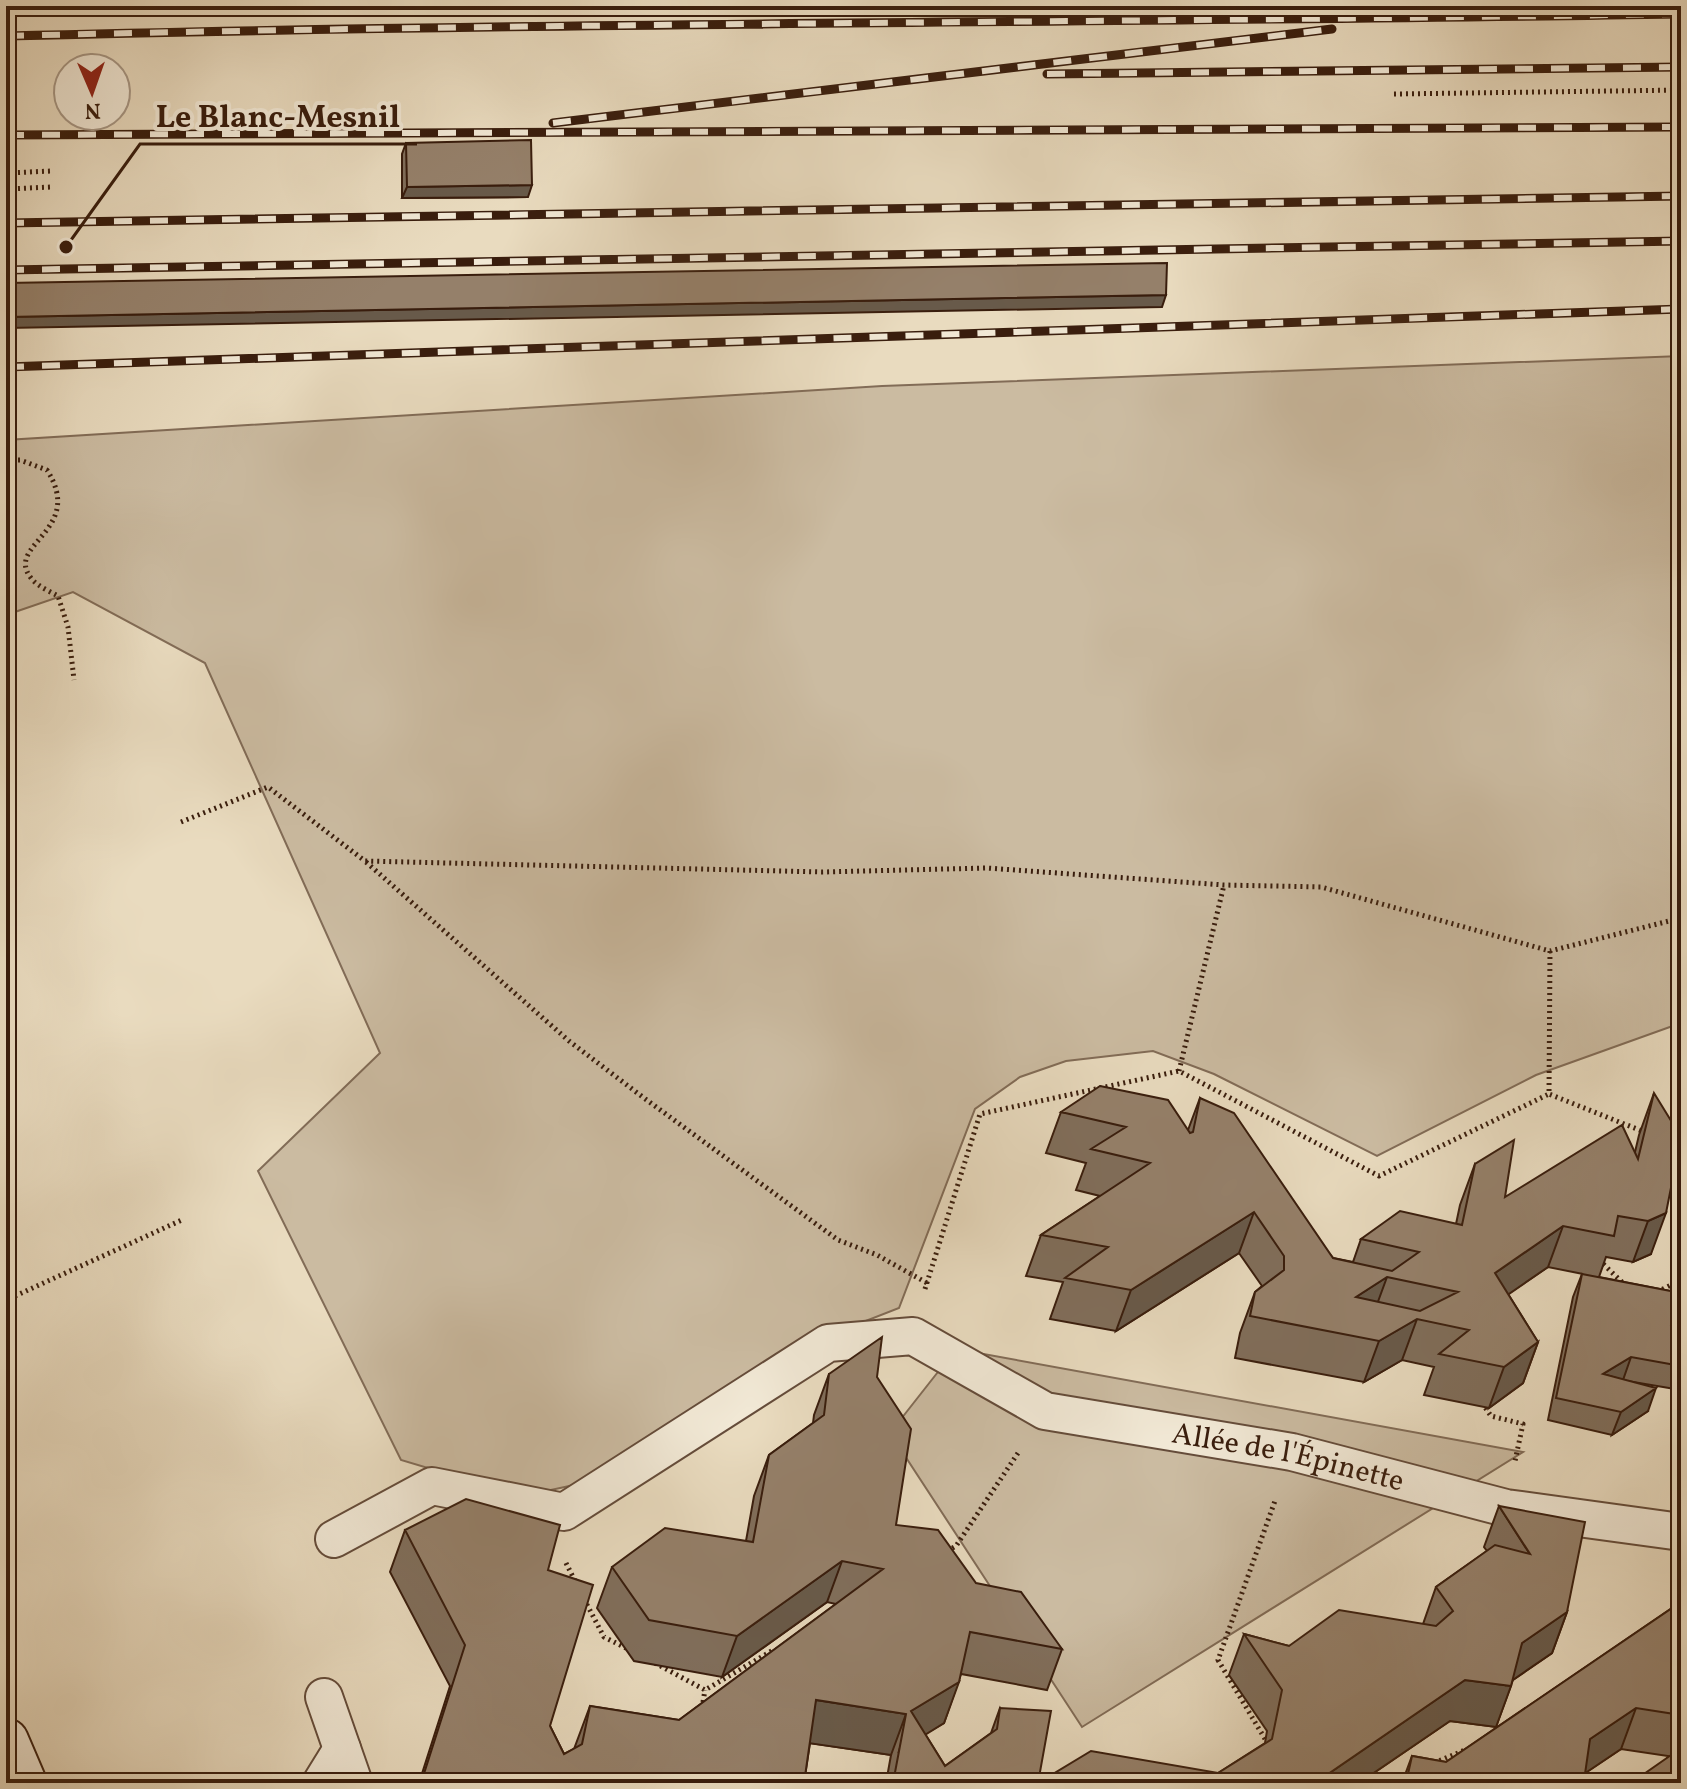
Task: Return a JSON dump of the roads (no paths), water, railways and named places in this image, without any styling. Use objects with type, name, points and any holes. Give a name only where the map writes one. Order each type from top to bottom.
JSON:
[{"type":"main road","points":[[6,1741],[24,1783]]},
{"type":"lane","name":"Allée de l'Épinette","points":[[334,1539],[432,1486],[564,1512],[828,1343],[913,1336],[1045,1411],[1292,1452],[1506,1508],[1681,1532]]},
{"type":"lane","points":[[324,1697],[354,1783]]},
{"type":"lane","points":[[321,1783],[342,1749]]},
{"type":"railway","points":[[6,36],[425,28],[1681,14]]},
{"type":"railway","points":[[553,123],[1332,29]]},
{"type":"railway","points":[[1047,74],[1681,67]]},
{"type":"railway","points":[[6,135],[1681,127]]},
{"type":"railway","points":[[6,223],[1681,196]]},
{"type":"railway","points":[[6,270],[1681,241]]},
{"type":"railway","points":[[6,367],[1681,309]]},
{"type":"place","name":"Le Blanc-Mesnil","points":[[66,247]]}]
